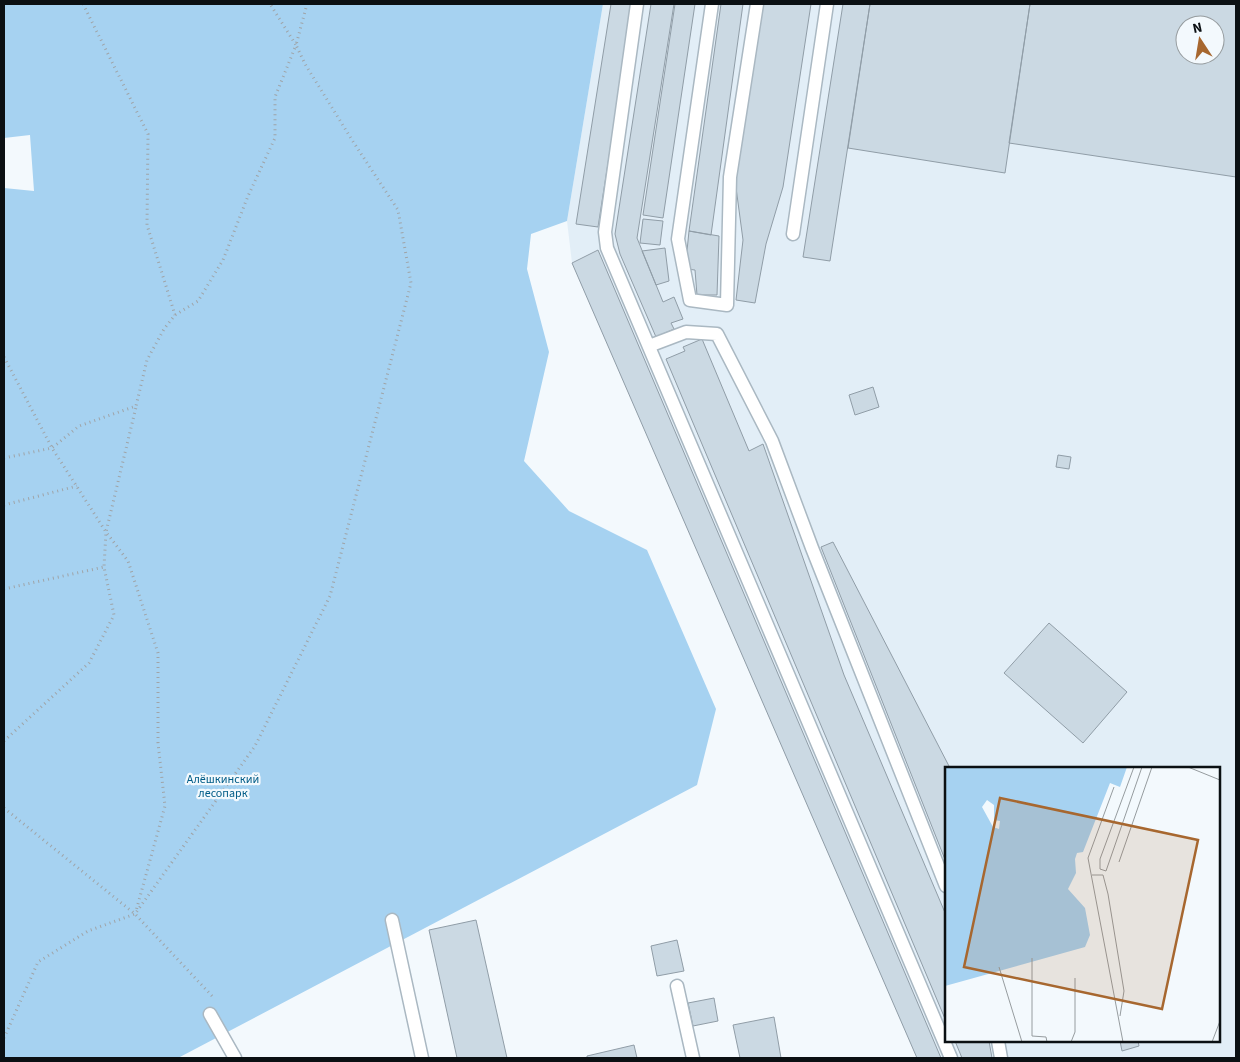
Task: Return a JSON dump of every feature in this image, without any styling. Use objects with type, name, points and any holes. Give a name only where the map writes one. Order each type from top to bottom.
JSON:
[{"type":"lane","points":[[637,4],[605,232],[607,248],[951,1058]]},
{"type":"lane","points":[[712,4],[678,239],[690,300],[727,305],[730,177],[757,4]]},
{"type":"lane","points":[[793,234],[827,4]]},
{"type":"lane","points":[[649,346],[686,332],[717,334],[772,441],[812,548],[945,883]]},
{"type":"lane","points":[[392,920],[422,1058]]},
{"type":"lane","points":[[677,986],[693,1058]]},
{"type":"lane","points":[[210,1014],[235,1058]]},
{"type":"lane","points":[[998,1042],[1001,1058]]},
{"type":"path","points":[[83,4],[148,134],[147,225],[175,315]]},
{"type":"path","points":[[4,1038],[38,962],[88,931],[135,914],[255,746],[330,596],[411,283],[398,210],[346,131],[270,4]]},
{"type":"path","points":[[4,740],[89,663],[114,615],[104,567],[106,532],[147,360],[164,329],[175,315],[198,301],[223,260],[248,196],[275,138],[275,97],[296,45],[307,4]]},
{"type":"path","points":[[4,358],[52,448],[106,532],[128,560],[158,653],[158,743],[164,806],[135,914]]},
{"type":"path","points":[[4,458],[52,448],[79,426],[136,406]]},
{"type":"path","points":[[4,505],[77,486]]},
{"type":"path","points":[[4,589],[104,567]]},
{"type":"path","points":[[4,808],[135,914],[216,1000]]},
{"type":"shaded area","points":[[603,4],[1236,4],[1236,1058],[917,1058],[572,263],[567,221]]},
{"type":"green space","name":"Алёшкинский лесопарк","points":[[4,4],[603,4],[567,221],[531,234],[527,269],[549,352],[524,461],[569,511],[647,550],[716,709],[697,785],[178,1058],[4,1058],[4,188],[34,191],[30,135],[4,138]]},
{"type":"building","points":[[611,4],[633,4],[598,227],[576,224]]},
{"type":"building","points":[[651,4],[674,4],[637,238],[663,302],[674,297],[683,319],[671,323],[674,329],[656,337],[620,254],[615,234]]},
{"type":"building","points":[[675,4],[695,4],[663,218],[643,215]]},
{"type":"building","points":[[721,4],[743,4],[711,235],[689,231]]},
{"type":"building","points":[[763,4],[811,4],[783,187],[766,244],[755,303],[736,300],[743,240],[735,180]]},
{"type":"building","points":[[843,4],[870,4],[830,261],[803,257]]},
{"type":"building","points":[[870,4],[1030,4],[1005,173],[848,148]]},
{"type":"building","points":[[1030,4],[1236,4],[1236,177],[1009,143]]},
{"type":"building","points":[[643,219],[663,221],[660,245],[640,243]]},
{"type":"building","points":[[689,231],[719,236],[717,295],[697,295],[695,270],[687,269]]},
{"type":"building","points":[[665,248],[669,281],[656,285],[642,251]]},
{"type":"building","points":[[598,250],[941,1058],[917,1058],[572,263]]},
{"type":"building","points":[[702,339],[749,451],[763,444],[844,675],[945,913],[945,1019],[666,359],[685,351],[683,347]]},
{"type":"building","points":[[873,387],[879,407],[855,415],[849,395]]},
{"type":"building","points":[[1058,455],[1071,457],[1069,469],[1056,467]]},
{"type":"building","points":[[833,542],[949,767],[945,767],[945,859],[821,547]]},
{"type":"building","points":[[1049,623],[1127,692],[1083,743],[1004,673]]},
{"type":"building","points":[[476,920],[507,1058],[457,1058],[429,930]]},
{"type":"building","points":[[677,940],[684,971],[657,976],[651,946]]},
{"type":"building","points":[[714,998],[718,1021],[693,1026],[688,1003]]},
{"type":"building","points":[[774,1017],[781,1058],[740,1058],[733,1025]]},
{"type":"building","points":[[955,1042],[989,1042],[992,1058],[962,1058]]},
{"type":"building","points":[[1120,1042],[1138,1042],[1139,1046],[1122,1051]]},
{"type":"building","points":[[634,1045],[637,1058],[587,1058],[587,1056]]}]
